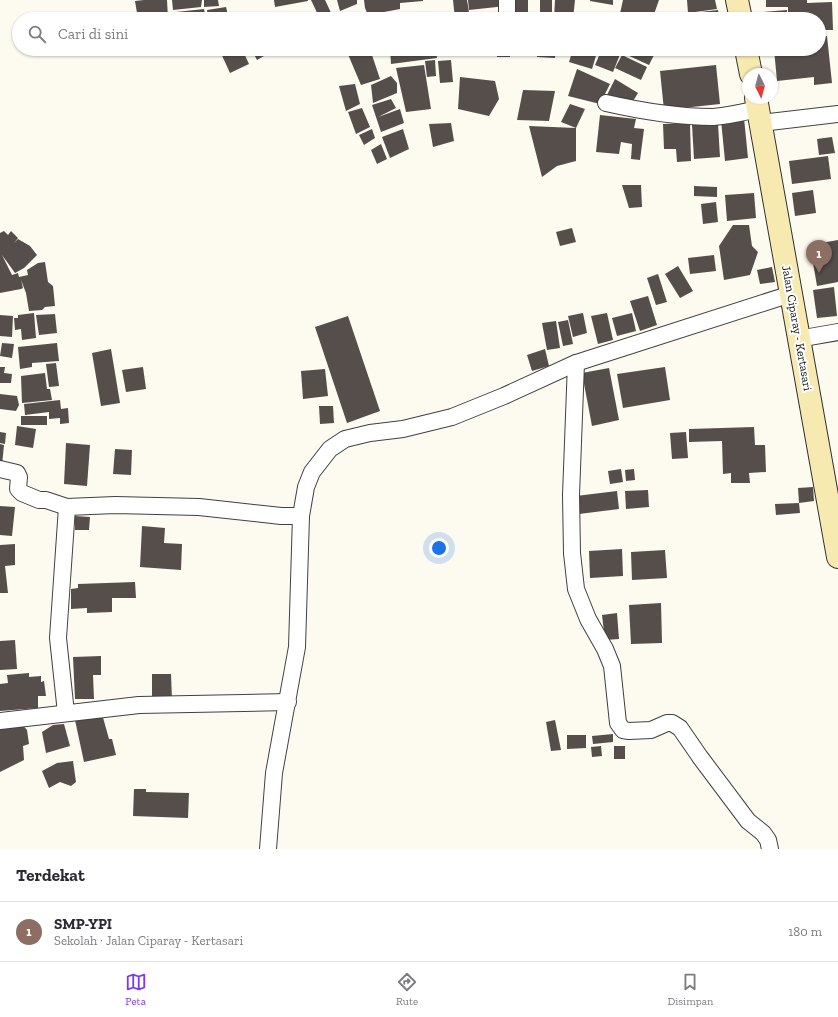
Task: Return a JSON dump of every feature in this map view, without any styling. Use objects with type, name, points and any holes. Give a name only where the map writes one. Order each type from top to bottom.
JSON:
[{"type":"main road","points":[[737,0],[740,12]]},
{"type":"main road","points":[[747,56],[750,68]]},
{"type":"main road","name":"Jalan Ciparay - Kertasari","points":[[758,110],[838,557]]},
{"type":"street","points":[[507,0],[507,12]]},
{"type":"street","points":[[606,103],[632,109],[669,114],[714,117],[758,110],[838,114]]},
{"type":"street","points":[[268,849],[274,773],[297,647],[301,516],[306,487],[312,472],[330,449],[345,439],[370,433],[403,429],[452,417],[504,396],[576,363],[790,294]]},
{"type":"street","points":[[798,339],[838,332]]},
{"type":"street","points":[[576,363],[571,495],[572,553],[576,588],[588,619],[605,649],[612,666],[618,723],[624,730],[629,731],[651,730],[667,723],[672,723],[680,728],[744,816],[763,833],[768,840],[770,849]]},
{"type":"street","points":[[0,469],[17,473],[19,477],[18,489],[22,493],[39,500],[46,500],[67,506],[115,505],[199,507],[281,516],[301,516]]},
{"type":"street","points":[[66,713],[58,638],[67,506]]},
{"type":"street","points":[[0,720],[139,705],[288,702]]},
{"type":"building","points":[[167,0],[168,12],[137,12],[135,1]]},
{"type":"building","points":[[172,0],[202,0],[201,7],[173,10]]},
{"type":"building","points":[[204,0],[218,0],[219,6],[204,7]]},
{"type":"building","points":[[274,0],[308,0],[308,1],[275,7]]},
{"type":"building","points":[[311,0],[325,0],[331,12],[317,12]]},
{"type":"building","points":[[337,0],[357,0],[357,4],[340,11]]},
{"type":"building","points":[[364,0],[423,0],[400,3],[400,9],[384,12],[367,12]]},
{"type":"building","points":[[453,0],[467,0],[469,12],[454,12]]},
{"type":"building","points":[[468,0],[505,0],[506,6],[469,10]]},
{"type":"building","points":[[510,0],[528,0],[528,12],[510,12]]},
{"type":"building","points":[[540,0],[552,0],[552,12],[540,12]]},
{"type":"building","points":[[555,0],[575,0],[574,12],[554,12]]},
{"type":"building","points":[[613,0],[613,5],[590,1]]},
{"type":"building","points":[[623,0],[659,0],[655,12],[620,12]]},
{"type":"building","points":[[687,0],[715,0],[717,9],[688,12]]},
{"type":"building","points":[[766,0],[807,0],[807,3],[832,2],[833,30],[826,30],[826,12],[788,12],[788,7],[766,7]]},
{"type":"building","points":[[226,7],[227,12],[207,12],[207,10]]},
{"type":"building","points":[[204,9],[205,12],[176,12]]},
{"type":"building","points":[[718,10],[718,12],[700,12]]},
{"type":"building","points":[[787,10],[787,12],[763,12]]},
{"type":"building","points":[[827,36],[832,83],[814,85],[814,77],[778,81],[778,68],[776,68],[775,56],[826,56]]},
{"type":"building","points":[[222,56],[245,56],[249,64],[230,73]]},
{"type":"building","points":[[255,56],[264,56],[257,60]]},
{"type":"building","points":[[349,56],[372,56],[380,79],[361,85]]},
{"type":"building","points":[[390,56],[437,56],[437,58],[391,64]]},
{"type":"building","points":[[497,56],[510,56],[510,57]]},
{"type":"building","points":[[537,56],[555,56],[555,58]]},
{"type":"building","points":[[571,56],[596,56],[592,69],[569,62]]},
{"type":"building","points":[[599,56],[619,56],[613,72],[595,65]]},
{"type":"building","points":[[621,56],[647,67],[641,80],[615,68]]},
{"type":"building","points":[[629,56],[654,56],[649,65]]},
{"type":"building","points":[[435,60],[436,76],[427,77],[425,61]]},
{"type":"building","points":[[451,60],[453,82],[440,83],[438,61]]},
{"type":"building","points":[[424,65],[431,109],[406,112],[396,68]]},
{"type":"building","points":[[716,65],[720,104],[664,110],[660,71]]},
{"type":"building","points":[[577,69],[610,84],[600,104],[568,96]]},
{"type":"building","points":[[391,76],[397,83],[397,93],[373,103],[371,85]]},
{"type":"building","points":[[460,77],[495,81],[499,99],[489,116],[458,109]]},
{"type":"building","points":[[615,79],[638,93],[630,106],[606,97]]},
{"type":"building","points":[[355,84],[360,104],[346,111],[339,86]]},
{"type":"building","points":[[523,90],[555,91],[549,121],[517,120]]},
{"type":"building","points":[[391,99],[396,108],[378,117],[400,109],[404,123],[381,132],[372,105]]},
{"type":"building","points":[[570,104],[585,109],[576,128],[561,122]]},
{"type":"building","points":[[362,108],[370,127],[356,134],[348,112]]},
{"type":"building","points":[[600,115],[636,119],[634,128],[644,129],[640,160],[631,159],[632,144],[621,142],[619,154],[596,152]]},
{"type":"building","points":[[744,118],[748,158],[725,161],[721,120]]},
{"type":"building","points":[[451,123],[454,141],[433,147],[429,124]]},
{"type":"building","points":[[690,123],[691,161],[677,162],[676,149],[664,149],[663,124]]},
{"type":"building","points":[[718,124],[720,157],[694,159],[692,125]]},
{"type":"building","points":[[529,126],[576,128],[576,161],[557,166],[542,177]]},
{"type":"building","points":[[372,129],[375,138],[364,145],[359,135]]},
{"type":"building","points":[[403,129],[409,149],[390,158],[382,137]]},
{"type":"building","points":[[832,137],[835,153],[819,155],[817,139]]},
{"type":"building","points":[[381,144],[387,159],[377,164],[371,150]]},
{"type":"building","points":[[828,156],[831,179],[792,184],[789,161]]},
{"type":"building","points":[[622,185],[641,185],[642,207],[629,208]]},
{"type":"building","points":[[694,186],[717,187],[717,197],[694,196]]},
{"type":"building","points":[[813,190],[816,213],[795,216],[792,193]]},
{"type":"building","points":[[754,193],[756,218],[727,221],[725,195]]},
{"type":"building","points":[[716,202],[718,222],[703,224],[701,204]]},
{"type":"building","points":[[733,225],[749,225],[752,246],[758,252],[750,275],[724,280],[719,246]]},
{"type":"building","points":[[572,228],[576,242],[560,246],[556,232]]},
{"type":"building","points":[[4,231],[8,235],[11,231],[18,238],[14,243],[18,239],[30,246],[37,255],[24,268],[15,273],[2,255],[12,275],[18,273],[19,277],[28,275],[27,270],[38,263],[45,262],[48,282],[53,286],[55,306],[45,307],[42,310],[29,311],[26,293],[21,280],[23,288],[0,293],[0,233]]},
{"type":"building","points":[[838,240],[838,282],[817,286],[810,245]]},
{"type":"building","points":[[714,255],[716,271],[690,274],[688,258]]},
{"type":"building","points":[[678,266],[693,291],[680,298],[665,274]]},
{"type":"building","points":[[772,267],[775,282],[760,284],[757,270]]},
{"type":"building","points":[[658,274],[667,302],[656,305],[647,278]]},
{"type":"building","points":[[834,287],[837,316],[817,318],[813,290]]},
{"type":"building","points":[[648,296],[657,325],[640,331],[630,301]]},
{"type":"building","points":[[34,313],[36,338],[22,340],[21,329],[15,330],[14,318],[18,318],[18,315]]},
{"type":"building","points":[[583,313],[587,333],[573,337],[568,316]]},
{"type":"building","points":[[607,313],[613,340],[598,344],[591,316]]},
{"type":"building","points":[[632,313],[636,331],[617,336],[612,318]]},
{"type":"building","points":[[55,314],[57,333],[39,335],[36,315]]},
{"type":"building","points":[[0,315],[13,316],[12,337],[0,336]]},
{"type":"building","points":[[348,316],[380,411],[347,423],[315,327]]},
{"type":"building","points":[[568,320],[573,344],[563,346],[558,322]]},
{"type":"building","points":[[556,321],[560,348],[547,350],[542,323]]},
{"type":"building","points":[[2,343],[14,344],[12,358],[0,356]]},
{"type":"building","points":[[57,343],[59,361],[32,363],[32,367],[20,369],[18,347]]},
{"type":"building","points":[[111,349],[120,403],[101,406],[92,353]]},
{"type":"building","points":[[545,349],[549,366],[532,371],[527,355]]},
{"type":"building","points":[[56,363],[59,386],[49,387],[46,364]]},
{"type":"building","points":[[0,367],[5,367],[4,373],[12,374],[11,383],[0,383]]},
{"type":"building","points":[[143,367],[146,389],[126,392],[122,370]]},
{"type":"building","points":[[665,367],[670,400],[623,408],[617,374]]},
{"type":"building","points":[[609,368],[619,420],[592,426],[582,373]]},
{"type":"building","points":[[325,369],[328,396],[303,399],[301,371]]},
{"type":"building","points":[[45,373],[47,389],[50,389],[52,400],[22,403],[21,376]]},
{"type":"building","points":[[0,394],[17,396],[19,405],[16,411],[0,409]]},
{"type":"building","points":[[60,400],[61,409],[68,408],[69,423],[60,424],[60,418],[49,419],[49,412],[25,415],[24,404]]},
{"type":"building","points":[[319,406],[333,406],[334,423],[320,424]]},
{"type":"building","points":[[21,416],[47,416],[47,425],[21,425]]},
{"type":"building","points":[[17,426],[36,429],[33,448],[15,445]]},
{"type":"building","points":[[754,427],[755,445],[765,445],[766,472],[749,473],[750,483],[731,483],[731,473],[723,474],[722,441],[689,442],[689,429]]},
{"type":"building","points":[[0,432],[6,433],[5,444],[0,443]]},
{"type":"building","points":[[686,432],[688,458],[672,459],[670,433]]},
{"type":"building","points":[[66,443],[90,445],[87,486],[64,484]]},
{"type":"building","points":[[0,444],[4,445],[2,465],[0,465]]},
{"type":"building","points":[[115,449],[132,450],[131,475],[113,474]]},
{"type":"building","points":[[621,469],[623,482],[610,484],[608,471]]},
{"type":"building","points":[[634,469],[635,480],[626,481],[625,470]]},
{"type":"building","points":[[813,487],[814,501],[799,503],[798,488]]},
{"type":"building","points":[[648,490],[649,507],[626,509],[625,491]]},
{"type":"building","points":[[617,491],[619,509],[579,514],[576,496]]},
{"type":"building","points":[[799,503],[800,513],[776,515],[775,504]]},
{"type":"building","points":[[0,506],[15,507],[12,536],[0,535]]},
{"type":"building","points":[[75,516],[90,517],[89,530],[75,530]]},
{"type":"building","points":[[142,526],[165,528],[164,543],[182,544],[181,570],[140,567]]},
{"type":"building","points":[[15,544],[15,565],[5,566],[8,593],[0,593],[0,545]]},
{"type":"building","points":[[622,549],[623,576],[590,578],[589,551]]},
{"type":"building","points":[[665,550],[667,578],[632,580],[631,552]]},
{"type":"building","points":[[135,582],[136,598],[112,598],[112,612],[87,613],[87,608],[71,609],[71,589],[78,588],[78,584]]},
{"type":"building","points":[[661,603],[662,643],[631,644],[629,605]]},
{"type":"building","points":[[617,613],[619,639],[605,640],[602,615]]},
{"type":"building","points":[[15,640],[17,669],[0,670],[0,641]]},
{"type":"building","points":[[101,656],[101,675],[93,675],[94,699],[75,699],[73,657]]},
{"type":"building","points":[[29,673],[29,677],[41,676],[41,682],[44,681],[46,696],[38,696],[38,708],[0,711],[0,684],[8,683],[7,675]]},
{"type":"building","points":[[152,674],[171,674],[172,700],[152,701]]},
{"type":"building","points":[[102,714],[109,739],[112,739],[116,755],[84,762],[75,720]]},
{"type":"building","points":[[555,720],[561,750],[551,751],[546,722]]},
{"type":"building","points":[[20,722],[27,730],[29,744],[23,746],[24,760],[0,772],[0,730]]},
{"type":"building","points":[[64,724],[70,746],[46,753],[42,732],[53,725]]},
{"type":"building","points":[[613,734],[613,742],[593,744],[592,736]]},
{"type":"building","points":[[567,735],[586,735],[586,748],[567,749]]},
{"type":"building","points":[[601,746],[602,756],[592,757],[591,747]]},
{"type":"building","points":[[614,746],[625,746],[625,759],[614,759]]},
{"type":"building","points":[[73,761],[76,782],[71,786],[60,782],[49,788],[42,771],[57,763]]},
{"type":"building","points":[[134,789],[146,789],[146,792],[189,793],[188,818],[133,816]]},
{"type":"place","name":"SMP-YPI","points":[[819,273]]}]
